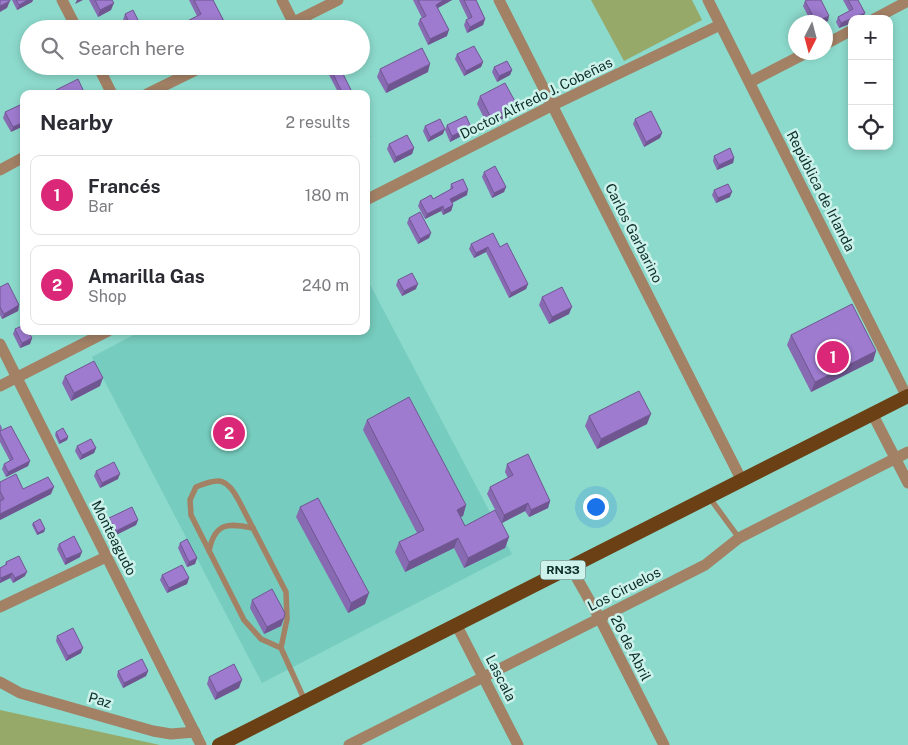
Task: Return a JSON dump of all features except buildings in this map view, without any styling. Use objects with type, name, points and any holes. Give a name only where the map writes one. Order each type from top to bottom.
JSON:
[{"type":"highway","name":"RN33","points":[[219,745],[238,741],[305,701],[741,479],[908,397]]},
{"type":"street","points":[[62,0],[73,20]]},
{"type":"street","points":[[282,0],[292,20]]},
{"type":"street","points":[[297,20],[338,0]]},
{"type":"street","name":"Carlos Garbarino","points":[[499,0],[741,479]]},
{"type":"street","name":"República de Irlanda","points":[[708,0],[908,397]]},
{"type":"street","points":[[882,15],[908,1]]},
{"type":"street","name":"Doctor Alfredo J. Cobeñas","points":[[370,198],[553,104],[720,25]]},
{"type":"street","points":[[833,40],[848,32]]},
{"type":"street","points":[[750,82],[793,60]]},
{"type":"street","points":[[102,75],[110,90]]},
{"type":"street","points":[[156,90],[186,75]]},
{"type":"street","points":[[0,170],[20,159]]},
{"type":"street","points":[[0,386],[100,335]]},
{"type":"street","name":"Monteagudo","points":[[0,344],[201,745]]},
{"type":"street","points":[[872,415],[908,483]]},
{"type":"street","name":"Los Ciruelos","points":[[349,745],[705,565],[739,538],[908,452]]},
{"type":"street","points":[[0,607],[106,557]]},
{"type":"street","name":"26 de Abril","points":[[570,566],[600,619],[664,745]]},
{"type":"street","name":"Lascala","points":[[456,624],[518,745]]},
{"type":"street","name":"Paz","points":[[0,682],[20,693],[153,731],[170,734],[195,732]]},
{"type":"lane","points":[[281,648],[261,639],[244,620],[190,515],[190,500],[196,487],[211,481],[222,481],[232,488],[286,592],[287,619],[281,648],[305,701]]},
{"type":"lane","points":[[708,496],[739,538]]},
{"type":"lane","points":[[209,551],[216,531],[223,526],[236,524],[253,528]]},
{"type":"shaded area","points":[[370,285],[512,554],[262,683],[92,357],[133,335],[370,335]]},
{"type":"green space","points":[[591,0],[692,0],[702,20],[624,61]]},
{"type":"green space","points":[[0,710],[160,745],[0,745]]},
{"type":"place","name":"Francés","points":[[833,357]]},
{"type":"place","name":"Amarilla Gas","points":[[229,433]]}]
